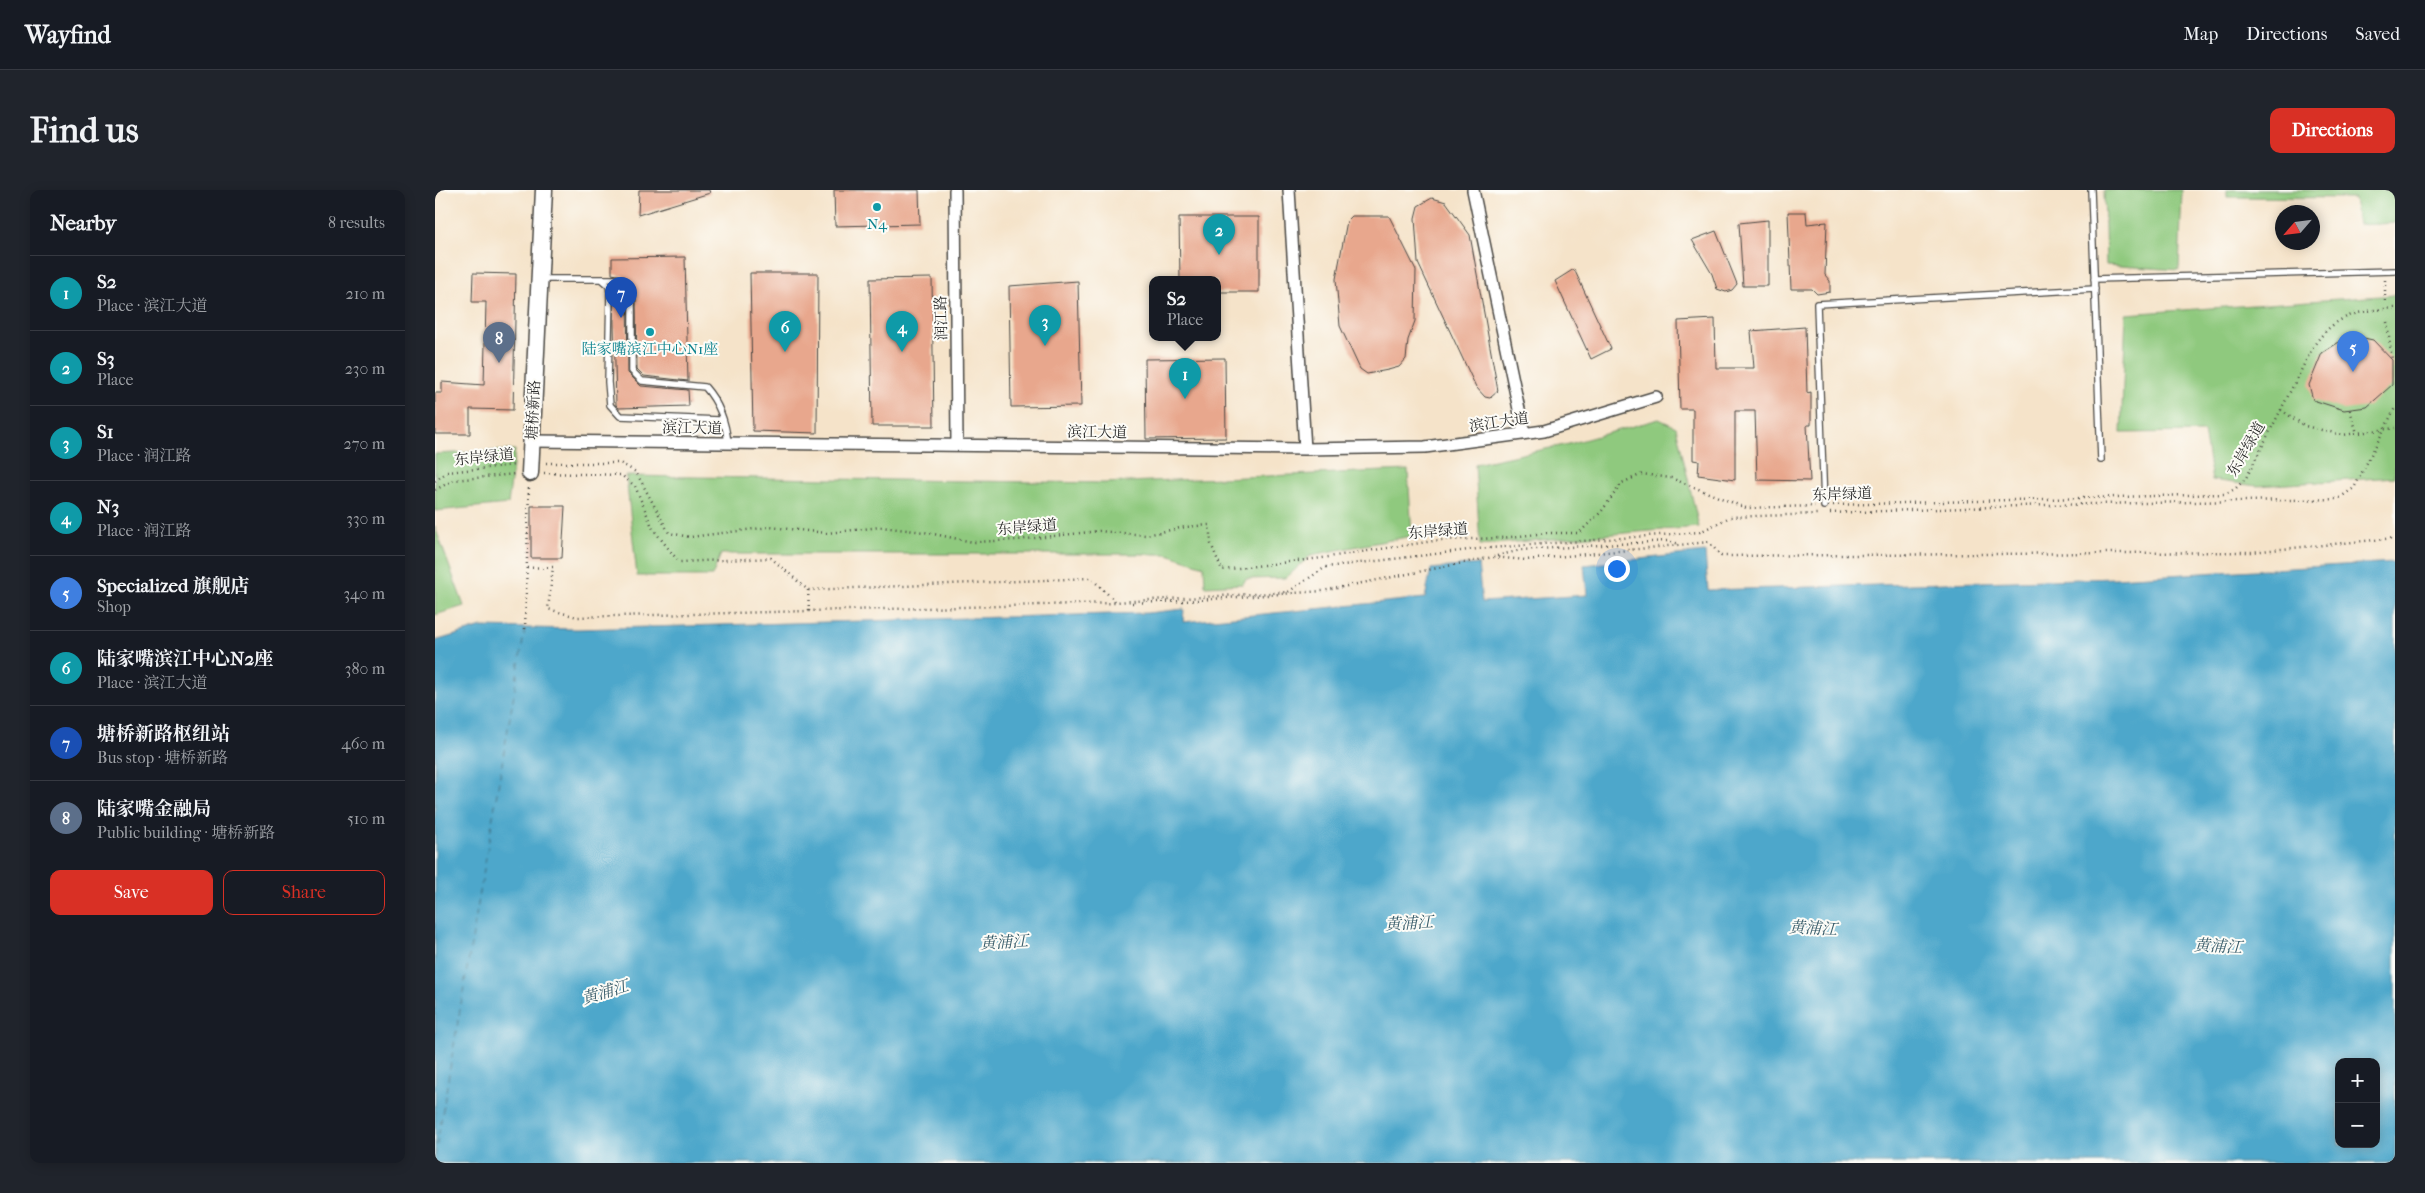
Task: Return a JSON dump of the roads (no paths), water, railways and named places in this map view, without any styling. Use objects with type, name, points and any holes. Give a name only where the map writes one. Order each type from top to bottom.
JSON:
[{"type":"street","name":"塘桥新路","points":[[530,468],[545,190]]},
{"type":"street","name":"润江路","points":[[955,190],[957,445]]},
{"type":"street","points":[[1289,190],[1305,449]]},
{"type":"street","points":[[1473,190],[1524,433]]},
{"type":"street","name":"滨江大道","points":[[532,441],[1305,449],[1425,447],[1544,431],[1655,397]]},
{"type":"lane","points":[[2091,190],[2101,460]]},
{"type":"lane","points":[[2094,279],[2395,271]]},
{"type":"lane","points":[[540,279],[619,279],[628,288],[632,298],[632,371],[642,381],[705,387],[717,400],[727,429],[728,444]]},
{"type":"lane","points":[[602,280],[609,286],[610,292],[608,382],[610,405],[620,416],[719,420],[727,429]]},
{"type":"lane","points":[[1824,506],[1817,304],[2095,289]]},
{"type":"water","name":"黄浦江","points":[[1705,552],[1708,590],[2115,578],[2395,562],[2395,1163],[435,1163],[435,641],[482,627],[577,629],[1147,613],[1184,609],[1183,622],[1425,598],[1431,569],[1478,564],[1482,602],[1587,595],[1584,565]]},
{"type":"place","name":"N4","points":[[877,207]]},
{"type":"place","name":"S3","points":[[1219,255]]},
{"type":"place","name":"塘桥新路枢纽站","points":[[621,318]]},
{"type":"place","name":"陆家嘴滨江中心N1座","points":[[650,332]]},
{"type":"place","name":"S1","points":[[1045,346]]},
{"type":"place","name":"陆家嘴滨江中心N2座","points":[[785,352]]},
{"type":"place","name":"N3","points":[[902,352]]},
{"type":"place","name":"陆家嘴金融局","points":[[499,363]]},
{"type":"place","name":"Specialized 旗舰店","points":[[2353,372]]},
{"type":"place","name":"S2","points":[[1185,399]]}]
